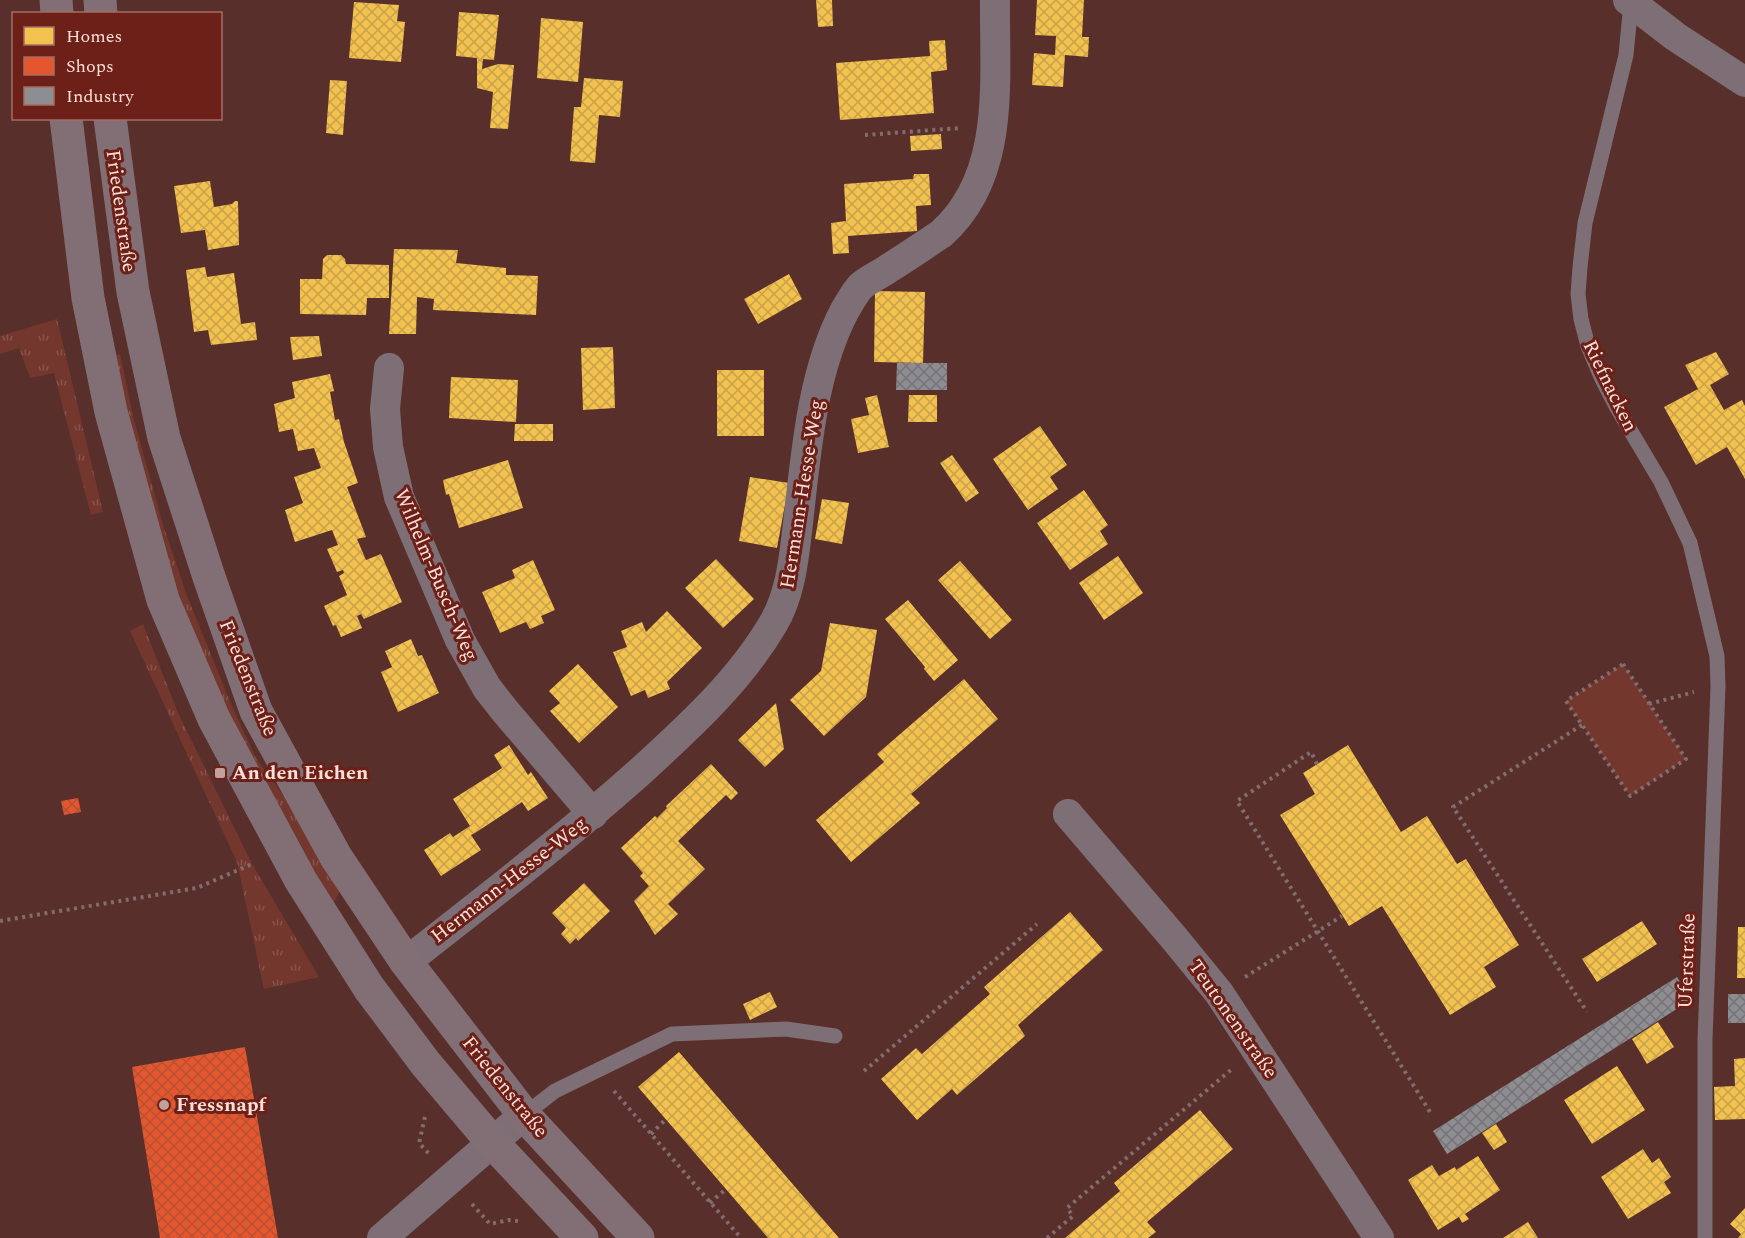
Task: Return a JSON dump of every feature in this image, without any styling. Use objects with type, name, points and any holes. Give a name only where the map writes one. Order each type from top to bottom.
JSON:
[{"type":"main road","points":[[66,120],[88,298],[111,412],[163,600],[214,719],[301,881],[369,988],[426,1064],[492,1142],[582,1238]]},
{"type":"main road","name":"Friedenstraße","points":[[110,120],[133,292],[164,438],[256,711],[336,857],[406,962],[524,1115],[638,1238]]},
{"type":"street","name":"Hermann-Hesse-Weg","points":[[406,962],[593,814],[711,705],[760,646],[775,622],[792,573],[808,446],[823,363],[829,344],[850,301],[861,286],[953,224],[968,203],[983,171],[990,149],[993,125],[995,0]]},
{"type":"street","name":"Riefnacken","points":[[1629,1],[1676,37],[1745,82]]},
{"type":"street","name":"Wilhelm-Busch-Weg","points":[[389,368],[385,409],[388,447],[399,497],[460,640],[487,688],[593,814]]},
{"type":"street","name":"Teutonenstraße","points":[[1068,814],[1219,993],[1379,1238]]},
{"type":"street","points":[[382,1238],[524,1115]]},
{"type":"lane","name":"Riefnacken","points":[[1629,1],[1626,55],[1585,223],[1579,276],[1581,320],[1588,346],[1602,379],[1661,482],[1690,543],[1717,656],[1718,686]]},
{"type":"lane","name":"Uferstraße","points":[[1705,1238],[1705,1040],[1718,686]]},
{"type":"lane","points":[[524,1115],[555,1091],[672,1034],[786,1029],[835,1036]]},
{"type":"path","points":[[865,135],[993,125]]},
{"type":"path","points":[[1623,664],[1686,759],[1630,796],[1582,725],[1566,701],[1623,664]]},
{"type":"path","points":[[1649,704],[1718,686]]},
{"type":"path","points":[[1582,725],[1453,807],[1587,1012]]},
{"type":"path","points":[[1317,764],[1311,753],[1237,801],[1431,1112]]},
{"type":"path","points":[[0,921],[197,888],[252,864]]},
{"type":"path","points":[[1219,993],[1342,916]]},
{"type":"path","points":[[864,1071],[1037,924]]},
{"type":"path","points":[[1047,1238],[1073,1216],[1067,1208],[1256,1048]]},
{"type":"path","points":[[595,1070],[738,1237]]},
{"type":"path","points":[[651,1134],[666,1119]]},
{"type":"path","points":[[710,1203],[726,1189]]},
{"type":"green space","points":[[57,319],[103,512],[91,515],[54,373],[30,378],[19,348],[0,354],[0,336]]},
{"type":"green space","points":[[120,354],[133,416],[163,525],[187,596],[231,704],[256,758],[307,828],[341,889],[332,907],[224,708],[181,602],[157,530],[111,357]]},
{"type":"green space","points":[[143,624],[178,713],[252,864],[319,977],[264,989],[237,862],[130,631]]},
{"type":"green space","points":[[1623,664],[1686,759],[1630,796],[1566,701]]},
{"type":"building: Homes","points":[[816,0],[832,0],[833,26],[818,27]]},
{"type":"building: Homes","points":[[1037,0],[1084,0],[1082,37],[1089,37],[1088,57],[1065,55],[1063,87],[1032,85],[1034,53],[1055,55],[1056,36],[1035,35]]},
{"type":"building: Homes","points":[[354,2],[399,5],[397,21],[405,22],[401,62],[349,58]]},
{"type":"building: Homes","points":[[459,12],[499,15],[494,60],[483,59],[482,69],[498,64],[514,65],[508,129],[490,128],[493,92],[477,88],[477,58],[456,56]]},
{"type":"building: Homes","points":[[541,18],[583,22],[578,82],[537,78]]},
{"type":"building: Homes","points":[[945,40],[947,70],[931,72],[934,113],[840,120],[836,63],[930,56],[929,41]]},
{"type":"building: Homes","points":[[584,78],[623,81],[620,117],[599,115],[595,163],[570,161],[574,107],[581,107]]},
{"type":"building: Homes","points":[[330,80],[347,81],[343,135],[326,133]]},
{"type":"building: Homes","points":[[941,134],[942,149],[911,151],[910,136]]},
{"type":"building: Homes","points":[[914,174],[929,174],[931,205],[916,206],[917,231],[848,236],[849,253],[833,254],[831,223],[846,221],[844,184],[913,179]]},
{"type":"building: Homes","points":[[210,181],[214,207],[238,201],[239,245],[208,250],[205,230],[181,233],[174,186]]},
{"type":"building: Homes","points":[[394,249],[458,250],[456,263],[506,268],[506,275],[538,276],[536,315],[433,310],[434,299],[417,297],[416,334],[389,334]]},
{"type":"building: Homes","points":[[327,255],[341,255],[346,264],[389,265],[389,298],[367,298],[366,315],[300,314],[300,279],[322,279],[323,259]]},
{"type":"building: Homes","points":[[205,267],[207,277],[234,273],[241,324],[255,322],[257,340],[211,345],[208,330],[194,332],[186,270]]},
{"type":"building: Homes","points":[[789,274],[802,299],[758,324],[744,299]]},
{"type":"building: Homes","points":[[875,291],[925,292],[923,363],[874,362]]},
{"type":"building: Homes","points":[[319,336],[322,356],[293,360],[290,337]]},
{"type":"building: Homes","points":[[613,347],[615,408],[583,410],[581,348]]},
{"type":"building: Homes","points":[[1716,352],[1729,374],[1710,385],[1724,410],[1742,400],[1745,406],[1745,479],[1727,447],[1696,465],[1664,407],[1698,389],[1685,365]]},
{"type":"building: Homes","points":[[717,370],[764,370],[764,436],[717,436]]},
{"type":"building: Homes","points":[[330,374],[334,391],[330,392],[335,420],[339,419],[358,483],[347,487],[366,537],[357,539],[366,560],[381,554],[402,602],[364,619],[361,614],[357,616],[362,628],[341,637],[324,606],[347,595],[339,576],[344,573],[343,570],[337,572],[327,549],[338,545],[332,530],[295,542],[285,510],[303,503],[294,477],[321,468],[314,448],[298,451],[293,429],[279,432],[274,404],[295,398],[292,382]]},
{"type":"building: Homes","points":[[451,377],[518,380],[516,422],[449,418]]},
{"type":"building: Homes","points":[[877,395],[889,447],[858,453],[851,419],[869,415],[865,398]]},
{"type":"building: Homes","points":[[909,395],[937,395],[937,422],[908,422]]},
{"type":"building: Homes","points":[[515,424],[553,424],[553,441],[514,441]]},
{"type":"building: Homes","points":[[1040,426],[1067,465],[1050,477],[1058,489],[1028,510],[993,459]]},
{"type":"building: Homes","points":[[952,455],[979,493],[966,502],[940,463]]},
{"type":"building: Homes","points":[[508,460],[523,508],[459,528],[449,494],[446,495],[443,480]]},
{"type":"building: Homes","points":[[750,477],[789,483],[777,548],[739,541]]},
{"type":"building: Homes","points":[[1084,490],[1108,525],[1100,531],[1108,544],[1070,570],[1037,523]]},
{"type":"building: Homes","points":[[822,499],[849,503],[842,544],[815,539]]},
{"type":"building: Homes","points":[[1118,556],[1143,593],[1104,620],[1079,583]]},
{"type":"building: Homes","points":[[716,559],[754,599],[723,628],[685,588]]},
{"type":"building: Homes","points":[[533,560],[555,610],[541,616],[544,623],[530,629],[526,622],[500,633],[482,592],[515,578],[512,570]]},
{"type":"building: Homes","points":[[960,561],[1012,620],[990,639],[938,580]]},
{"type":"building: Homes","points":[[908,600],[958,660],[934,681],[885,619]]},
{"type":"building: Homes","points":[[667,611],[702,648],[667,682],[670,689],[648,698],[645,690],[631,696],[613,652],[627,647],[621,631],[642,622],[646,632]]},
{"type":"building: Homes","points":[[830,623],[877,630],[866,697],[824,736],[790,700],[821,671]]},
{"type":"building: Homes","points":[[411,639],[418,656],[422,655],[439,693],[398,712],[381,672],[392,667],[385,651]]},
{"type":"building: Homes","points":[[578,664],[618,707],[579,743],[550,711],[560,703],[549,691]]},
{"type":"building: Homes","points":[[964,679],[998,719],[911,794],[920,803],[851,862],[816,820],[884,762],[877,754]]},
{"type":"building: Homes","points":[[776,703],[784,749],[765,767],[738,740]]},
{"type":"building: Homes","points":[[509,745],[528,775],[531,772],[548,798],[528,811],[522,802],[471,835],[481,850],[441,876],[424,850],[450,833],[453,837],[470,826],[453,799],[502,768],[494,755]]},
{"type":"building: Homes","points":[[1348,745],[1401,832],[1427,816],[1457,864],[1466,859],[1519,945],[1484,967],[1496,987],[1450,1015],[1382,906],[1349,926],[1280,815],[1315,794],[1303,773]]},
{"type":"building: Homes","points":[[711,764],[738,793],[731,800],[726,795],[678,841],[705,869],[668,904],[678,914],[655,935],[634,901],[649,886],[640,876],[643,873],[621,848],[655,816],[657,818],[667,808],[666,806]]},
{"type":"building: Homes","points":[[584,883],[610,911],[578,941],[576,938],[570,944],[561,934],[566,928],[552,913]]},
{"type":"building: Homes","points":[[1070,912],[1103,950],[1018,1025],[1025,1036],[957,1095],[952,1089],[917,1120],[881,1079],[916,1048],[922,1054],[990,994],[984,987]]},
{"type":"building: Homes","points":[[1642,921],[1657,944],[1597,982],[1582,959]]},
{"type":"building: Homes","points":[[1738,927],[1745,927],[1745,978],[1737,978]]},
{"type":"building: Homes","points":[[770,992],[777,1007],[750,1020],[743,1004]]},
{"type":"building: Homes","points":[[1658,1022],[1674,1047],[1647,1064],[1632,1039]]},
{"type":"building: Homes","points":[[679,1052],[839,1238],[768,1238],[638,1087]]},
{"type":"building: Homes","points":[[1745,1058],[1745,1119],[1715,1120],[1714,1087],[1735,1086],[1734,1059]]},
{"type":"building: Homes","points":[[1617,1066],[1645,1110],[1592,1144],[1564,1100]]},
{"type":"building: Homes","points":[[1200,1110],[1233,1149],[1147,1222],[1156,1232],[1148,1238],[1065,1238],[1120,1191],[1114,1183]]},
{"type":"building: Homes","points":[[1496,1124],[1507,1142],[1494,1150],[1482,1133]]},
{"type":"building: Homes","points":[[1643,1149],[1652,1163],[1659,1158],[1671,1177],[1664,1182],[1671,1193],[1628,1219],[1601,1177]]},
{"type":"building: Homes","points":[[1478,1156],[1500,1190],[1465,1214],[1469,1219],[1462,1223],[1459,1217],[1438,1230],[1408,1180],[1432,1165],[1439,1176],[1455,1167],[1456,1170]]},
{"type":"building: Homes","points":[[1745,1208],[1745,1238],[1738,1238],[1741,1234],[1730,1224]]},
{"type":"building: Homes","points":[[1528,1222],[1538,1238],[1503,1238]]},
{"type":"building: Shops","points":[[78,798],[81,812],[64,815],[61,801]]},
{"type":"building: Shops","points":[[245,1047],[278,1238],[160,1238],[132,1067]]},
{"type":"building: Industry","points":[[897,363],[947,363],[947,390],[896,390]]},
{"type":"building: Industry","points":[[1677,977],[1691,1000],[1447,1154],[1433,1131]]},
{"type":"building: Industry","points":[[1728,994],[1745,994],[1745,1023],[1728,1023]]},
{"type":"place","name":"An den Eichen","points":[[220,773]]},
{"type":"place","name":"Fressnapf","points":[[164,1105]]}]
